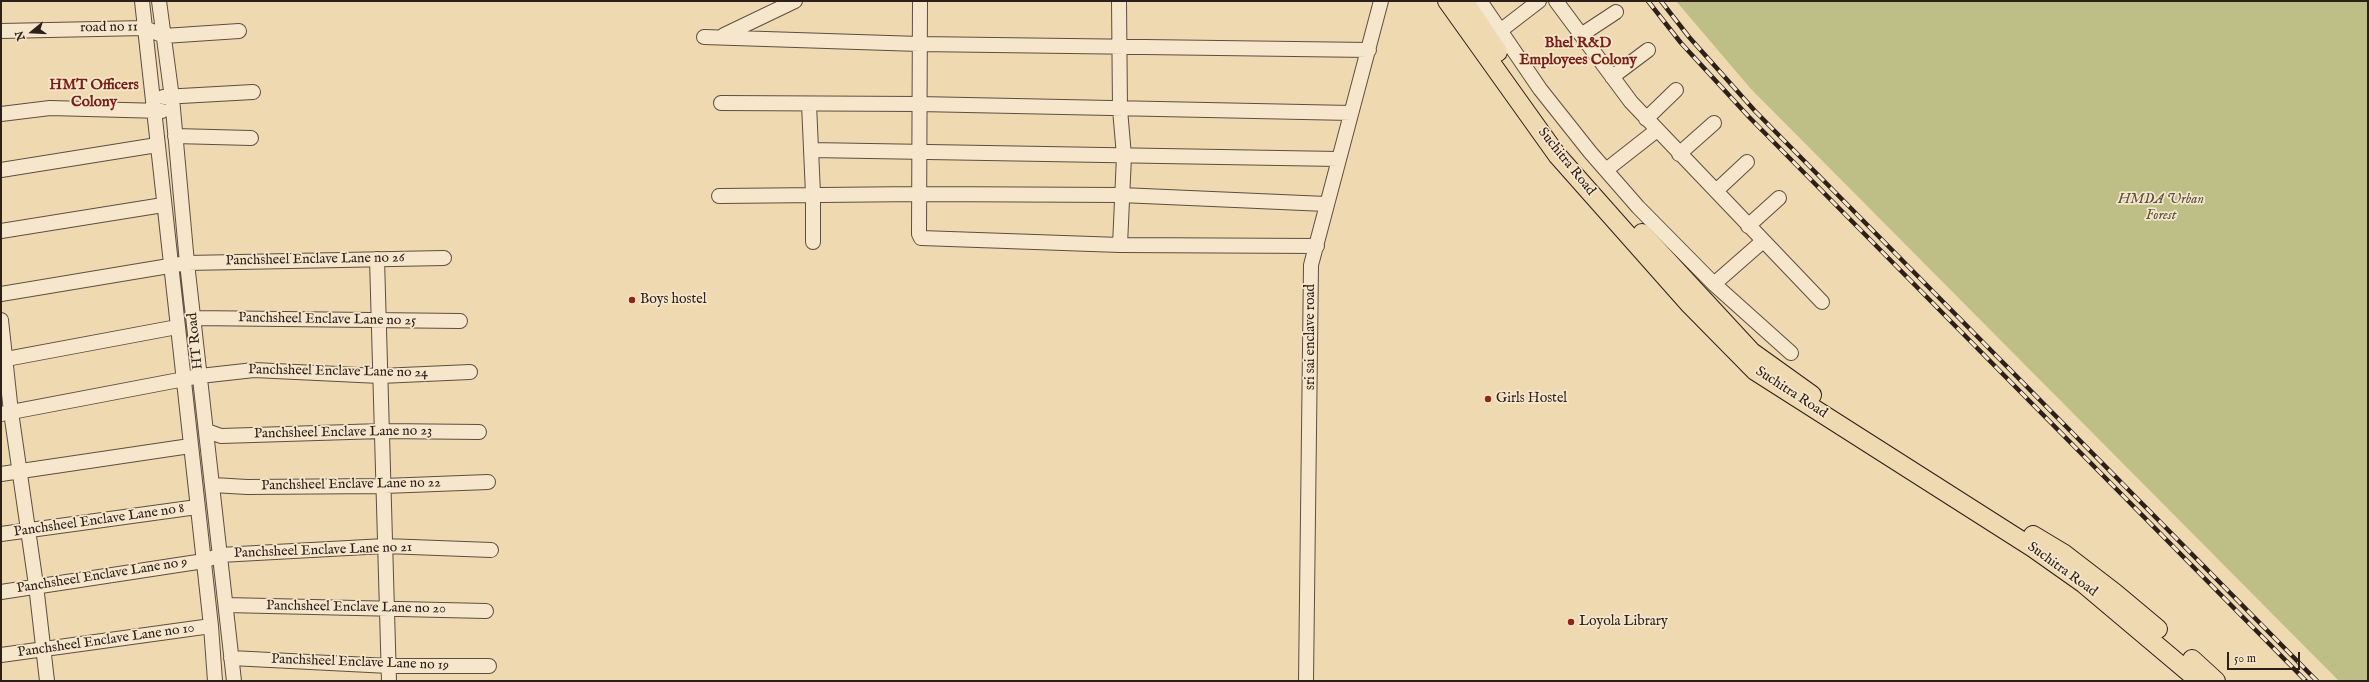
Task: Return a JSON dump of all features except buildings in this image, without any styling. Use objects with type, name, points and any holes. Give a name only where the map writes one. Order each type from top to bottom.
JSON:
[{"type":"main road","name":"Suchitra Road","points":[[1446,1],[1557,155],[1690,305],[1755,371],[1813,402],[2063,553],[2116,593],[2216,681]]},
{"type":"main road","name":"Suchitra Road","points":[[1464,1],[1527,97],[1561,143],[1752,352],[1813,402],[2033,548],[2084,584],[2199,681]]},
{"type":"street","name":"HT Road","points":[[142,1],[163,204],[211,626],[215,681]]},
{"type":"street","name":"HT Road","points":[[159,1],[172,104],[187,263],[234,681]]},
{"type":"street","points":[[722,36],[795,1]]},
{"type":"street","points":[[920,1],[919,104],[921,151],[919,234],[921,238],[1120,245],[1317,246]]},
{"type":"street","points":[[1119,1],[1121,46],[1120,109],[1124,156],[1121,194],[1120,245]]},
{"type":"street","name":"sri sai enclave road","points":[[1306,681],[1311,265],[1381,1]]},
{"type":"street","points":[[1480,1],[1540,88],[1638,207],[1714,284],[1791,353]]},
{"type":"street","points":[[1500,31],[1539,1]]},
{"type":"street","points":[[1556,1],[1612,77],[1646,119],[1822,302]]},
{"type":"street","points":[[1581,35],[1616,12]]},
{"type":"street","name":"road no 11","points":[[1,31],[145,28],[164,36],[238,31]]},
{"type":"street","points":[[704,37],[722,36],[920,44],[1369,50]]},
{"type":"street","points":[[1612,77],[1648,50]]},
{"type":"street","points":[[1646,119],[1676,90]]},
{"type":"street","points":[[1,114],[50,108],[154,111],[172,104],[253,92]]},
{"type":"street","points":[[152,96],[172,104]]},
{"type":"street","points":[[721,103],[919,104],[1351,114]]},
{"type":"street","points":[[809,104],[813,194],[813,242]]},
{"type":"street","points":[[1679,154],[1714,123]]},
{"type":"street","points":[[1606,170],[1657,130]]},
{"type":"street","points":[[175,136],[251,138]]},
{"type":"street","points":[[1,170],[157,145]]},
{"type":"street","points":[[811,150],[1338,159]]},
{"type":"street","points":[[1716,191],[1747,162]]},
{"type":"street","points":[[720,196],[813,194],[1121,194],[1326,204]]},
{"type":"street","points":[[1748,226],[1779,198]]},
{"type":"street","points":[[1,231],[163,204]]},
{"type":"street","points":[[1714,284],[1763,241]]},
{"type":"street","name":"Panchsheel Enclave Lane no 26","points":[[1,294],[187,263],[444,258]]},
{"type":"street","points":[[377,259],[389,681]]},
{"type":"street","name":"Panchsheel Enclave Lane no 25","points":[[194,318],[460,321]]},
{"type":"street","points":[[1,320],[6,413],[19,471],[36,585],[47,681]]},
{"type":"street","points":[[4,359],[177,327]]},
{"type":"street","name":"Panchsheel Enclave Lane no 24","points":[[6,413],[200,376],[254,370],[380,376],[470,372]]},
{"type":"street","name":"Panchsheel Enclave Lane no 23","points":[[207,431],[221,436],[382,431],[479,432]]},
{"type":"street","points":[[1,474],[190,446]]},
{"type":"street","name":"Panchsheel Enclave Lane no 22","points":[[213,485],[247,487],[384,486],[488,482]]},
{"type":"street","name":"Panchsheel Enclave Lane no 8","points":[[1,534],[197,507]]},
{"type":"street","name":"Panchsheel Enclave Lane no 21","points":[[204,561],[220,555],[385,546],[491,550]]},
{"type":"street","name":"Panchsheel Enclave Lane no 9","points":[[1,592],[36,585],[204,561]]},
{"type":"street","name":"Panchsheel Enclave Lane no 20","points":[[226,605],[387,608],[486,612]]},
{"type":"street","name":"Panchsheel Enclave Lane no 10","points":[[1,655],[211,626]]},
{"type":"street","name":"Panchsheel Enclave Lane no 19","points":[[231,658],[389,666],[489,666]]},
{"type":"green space","name":"HMDA Urban Forest","points":[[1676,1],[2368,1],[2368,681],[2339,681],[1751,89]]},
{"type":"railway","points":[[1648,1],[1681,43],[1749,117],[2306,681]]},
{"type":"railway","points":[[1661,1],[1689,37],[1755,111],[2317,681]]},
{"type":"place","name":"Boys hostel","points":[[632,300]]},
{"type":"place","name":"Girls Hostel","points":[[1488,399]]},
{"type":"place","name":"Loyola Library","points":[[1571,622]]},
{"type":"district","name":"Bhel R&D Employees Colony","points":[[1578,52]]},
{"type":"district","name":"HMT Officers Colony","points":[[94,94]]}]
